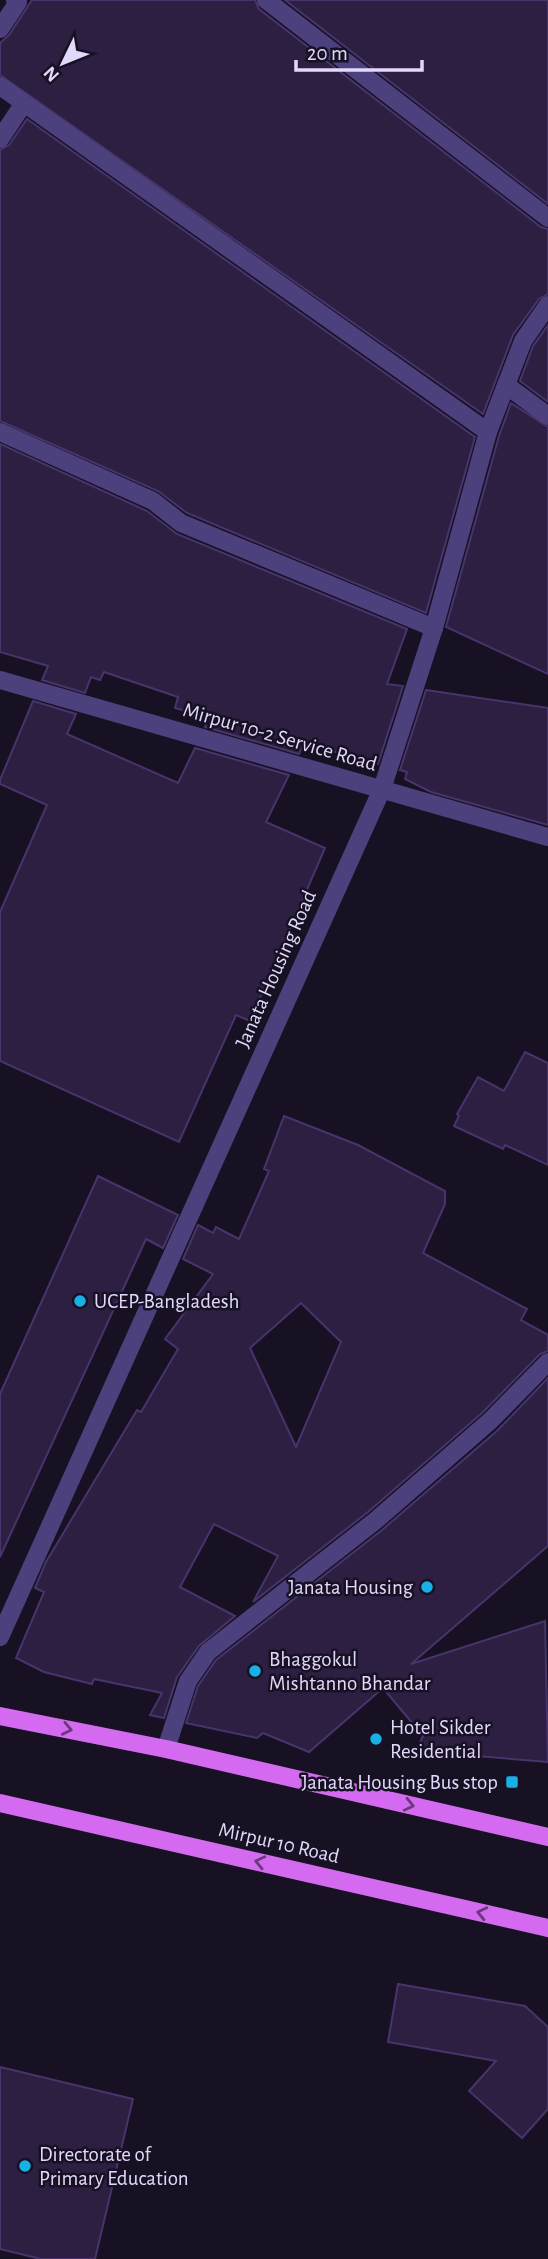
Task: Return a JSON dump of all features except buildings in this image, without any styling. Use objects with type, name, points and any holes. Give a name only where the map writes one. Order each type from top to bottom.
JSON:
[{"type":"main road","points":[[0,1716],[166,1749],[548,1837]]},
{"type":"main road","name":"Mirpur 10 Road","points":[[0,1803],[548,1928]]},
{"type":"street","points":[[0,29],[18,2],[15,0]]},
{"type":"street","points":[[266,0],[548,218]]},
{"type":"street","points":[[0,86],[488,432]]},
{"type":"street","points":[[0,139],[24,103]]},
{"type":"street","name":"Janata Housing Road","points":[[0,1637],[382,789],[434,628],[488,432],[523,341],[548,305]]},
{"type":"street","points":[[506,385],[548,416]]},
{"type":"street","points":[[0,432],[153,501],[181,523],[434,628]]},
{"type":"street","name":"Mirpur 10-2 Service Road","points":[[0,680],[548,837]]},
{"type":"street","points":[[166,1749],[188,1681],[208,1651],[375,1521],[490,1420],[548,1362]]},
{"type":"place","name":"UCEP-Bangladesh","points":[[80,1301]]},
{"type":"place","name":"Janata Housing","points":[[427,1587]]},
{"type":"place","name":"Bhaggokul Mishtanno Bhandar","points":[[255,1671]]},
{"type":"place","name":"Hotel Sikder Residential","points":[[376,1739]]},
{"type":"place","name":"Janata Housing Bus stop","points":[[512,1782]]},
{"type":"place","name":"Directorate of Primary Education","points":[[25,2166]]}]
